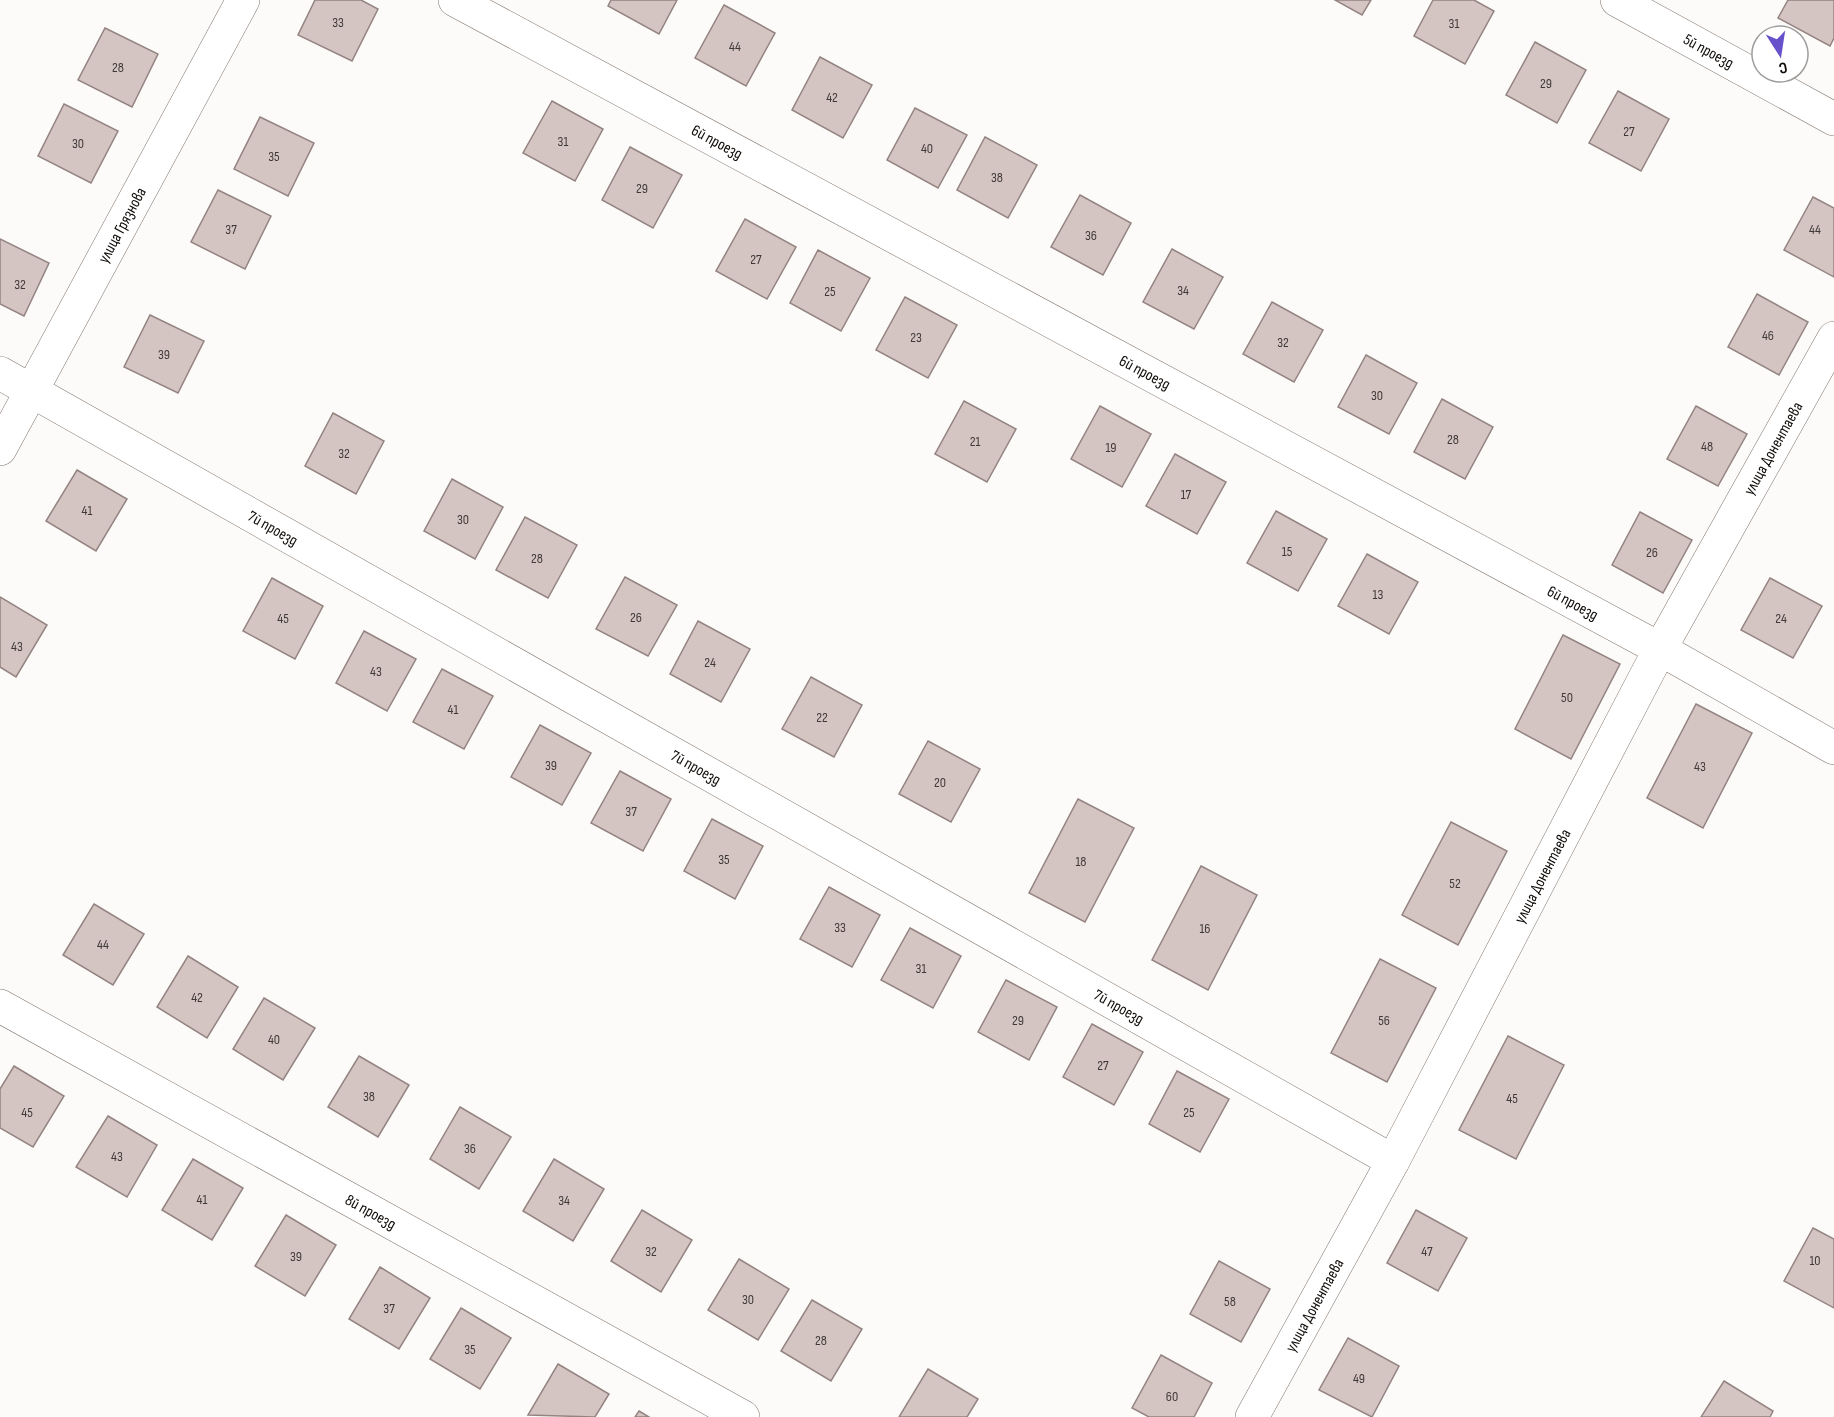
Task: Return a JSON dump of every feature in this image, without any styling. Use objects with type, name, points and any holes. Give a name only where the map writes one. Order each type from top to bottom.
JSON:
[{"type":"street","name":"улица Грязнова","points":[[0,450],[243,0]]},
{"type":"street","name":"6й проезд","points":[[455,0],[1660,650],[1834,748]]},
{"type":"street","name":"5й проезд","points":[[1617,0],[1834,120]]},
{"type":"street","name":"улица Донентаева","points":[[1252,1417],[1393,1161],[1660,650],[1834,338]]},
{"type":"street","name":"7й проезд","points":[[0,373],[1393,1161]]},
{"type":"street","name":"8й проезд","points":[[0,1006],[743,1417]]},
{"type":"building","points":[[315,0],[361,0],[378,9],[352,61],[298,35]]},
{"type":"building","points":[[611,0],[677,0],[659,34],[608,6]]},
{"type":"building","points":[[1335,0],[1371,0],[1362,15]]},
{"type":"building","points":[[1433,0],[1474,0],[1494,11],[1465,64],[1414,36]]},
{"type":"building","points":[[1788,0],[1834,0],[1834,38],[1830,46],[1810,35],[1810,24],[1789,24],[1778,18]]},
{"type":"building","points":[[724,5],[775,33],[746,86],[695,58]]},
{"type":"building","points":[[105,28],[158,54],[132,107],[78,80]]},
{"type":"building","points":[[1535,42],[1586,70],[1557,123],[1506,95]]},
{"type":"building","points":[[820,57],[872,85],[843,138],[792,110]]},
{"type":"building","points":[[1618,91],[1669,119],[1641,171],[1589,143]]},
{"type":"building","points":[[552,101],[603,129],[575,181],[523,153]]},
{"type":"building","points":[[64,104],[118,131],[91,183],[38,156]]},
{"type":"building","points":[[915,108],[967,135],[938,188],[887,160]]},
{"type":"building","points":[[260,117],[314,143],[288,196],[234,169]]},
{"type":"building","points":[[985,137],[1037,165],[1008,218],[957,190]]},
{"type":"building","points":[[630,147],[682,175],[653,228],[602,200]]},
{"type":"building","points":[[218,190],[271,216],[245,269],[191,242]]},
{"type":"building","points":[[1080,195],[1131,223],[1103,275],[1051,247]]},
{"type":"building","points":[[1813,197],[1834,208],[1834,277],[1784,250]]},
{"type":"building","points":[[745,219],[796,247],[767,299],[716,271]]},
{"type":"building","points":[[0,239],[49,263],[24,316],[0,304]]},
{"type":"building","points":[[1172,249],[1223,277],[1194,329],[1143,302]]},
{"type":"building","points":[[818,250],[870,278],[841,331],[790,303]]},
{"type":"building","points":[[1757,294],[1808,322],[1779,375],[1728,347]]},
{"type":"building","points":[[905,297],[957,325],[928,378],[876,350]]},
{"type":"building","points":[[1272,302],[1323,330],[1294,382],[1243,354]]},
{"type":"building","points":[[150,315],[204,341],[178,393],[124,367]]},
{"type":"building","points":[[1366,355],[1417,383],[1389,434],[1338,407]]},
{"type":"building","points":[[1442,399],[1493,427],[1465,479],[1414,452]]},
{"type":"building","points":[[964,401],[1016,429],[987,482],[935,454]]},
{"type":"building","points":[[1100,406],[1151,434],[1122,487],[1071,459]]},
{"type":"building","points":[[1696,406],[1747,434],[1718,486],[1667,459]]},
{"type":"building","points":[[333,413],[384,441],[356,494],[305,466]]},
{"type":"building","points":[[1175,454],[1226,482],[1197,534],[1146,506]]},
{"type":"building","points":[[77,470],[127,499],[96,551],[46,521]]},
{"type":"building","points":[[452,479],[503,507],[475,559],[424,531]]},
{"type":"building","points":[[1276,511],[1327,539],[1298,591],[1247,563]]},
{"type":"building","points":[[1640,512],[1692,540],[1663,593],[1612,565]]},
{"type":"building","points":[[525,517],[577,545],[548,598],[496,570]]},
{"type":"building","points":[[1367,554],[1418,582],[1389,634],[1338,606]]},
{"type":"building","points":[[625,577],[677,605],[648,656],[596,629]]},
{"type":"building","points":[[272,578],[323,606],[295,659],[243,631]]},
{"type":"building","points":[[1770,578],[1822,606],[1793,658],[1741,630]]},
{"type":"building","points":[[0,597],[47,625],[16,677],[0,667]]},
{"type":"building","points":[[698,621],[750,649],[721,702],[670,674]]},
{"type":"building","points":[[364,631],[416,659],[387,711],[336,683]]},
{"type":"building","points":[[1563,635],[1620,664],[1571,759],[1515,729]]},
{"type":"building","points":[[442,669],[493,696],[464,749],[413,722]]},
{"type":"building","points":[[811,677],[862,705],[834,757],[782,729]]},
{"type":"building","points":[[1696,704],[1752,733],[1703,828],[1647,798]]},
{"type":"building","points":[[540,725],[591,753],[562,805],[511,777]]},
{"type":"building","points":[[928,741],[980,769],[951,822],[899,794]]},
{"type":"building","points":[[620,771],[671,799],[643,851],[591,823]]},
{"type":"building","points":[[1078,799],[1134,828],[1085,922],[1029,893]]},
{"type":"building","points":[[712,819],[763,846],[735,899],[684,871]]},
{"type":"building","points":[[1451,822],[1507,851],[1458,945],[1402,915]]},
{"type":"building","points":[[1201,866],[1257,895],[1208,990],[1152,960]]},
{"type":"building","points":[[829,887],[880,915],[852,967],[800,939]]},
{"type":"building","points":[[94,904],[144,934],[113,985],[63,955]]},
{"type":"building","points":[[910,928],[961,956],[933,1008],[881,980]]},
{"type":"building","points":[[188,956],[238,987],[207,1038],[157,1007]]},
{"type":"building","points":[[1380,959],[1436,988],[1387,1082],[1331,1053]]},
{"type":"building","points":[[1006,980],[1057,1007],[1029,1060],[978,1032]]},
{"type":"building","points":[[264,998],[315,1028],[283,1080],[233,1049]]},
{"type":"building","points":[[1092,1024],[1143,1052],[1114,1105],[1063,1077]]},
{"type":"building","points":[[1508,1036],[1564,1065],[1516,1159],[1459,1130]]},
{"type":"building","points":[[359,1056],[409,1085],[378,1137],[328,1107]]},
{"type":"building","points":[[14,1066],[64,1096],[33,1147],[0,1128],[0,1089]]},
{"type":"building","points":[[1177,1071],[1229,1099],[1200,1152],[1149,1124]]},
{"type":"building","points":[[460,1107],[511,1137],[479,1189],[430,1159]]},
{"type":"building","points":[[108,1116],[157,1145],[127,1197],[76,1167]]},
{"type":"building","points":[[193,1159],[243,1188],[212,1240],[162,1210]]},
{"type":"building","points":[[554,1159],[604,1189],[573,1241],[523,1211]]},
{"type":"building","points":[[642,1210],[692,1240],[661,1292],[611,1261]]},
{"type":"building","points":[[1416,1210],[1467,1238],[1438,1291],[1387,1263]]},
{"type":"building","points":[[286,1215],[336,1245],[305,1296],[255,1266]]},
{"type":"building","points":[[1813,1228],[1834,1239],[1834,1308],[1784,1281]]},
{"type":"building","points":[[739,1259],[789,1289],[758,1340],[708,1310]]},
{"type":"building","points":[[1219,1261],[1270,1289],[1241,1342],[1190,1314]]},
{"type":"building","points":[[380,1267],[430,1298],[399,1349],[349,1319]]},
{"type":"building","points":[[812,1300],[862,1329],[831,1381],[781,1351]]},
{"type":"building","points":[[461,1308],[511,1338],[480,1389],[430,1359]]},
{"type":"building","points":[[1348,1338],[1399,1366],[1372,1417],[1319,1390]]},
{"type":"building","points":[[1161,1355],[1212,1383],[1194,1417],[1149,1417],[1132,1408]]},
{"type":"building","points":[[558,1364],[609,1394],[595,1417],[528,1415]]},
{"type":"building","points":[[928,1369],[978,1399],[967,1417],[899,1417]]},
{"type":"building","points":[[1724,1381],[1773,1411],[1770,1417],[1701,1417]]},
{"type":"building","points":[[639,1411],[649,1417],[635,1417]]}]
